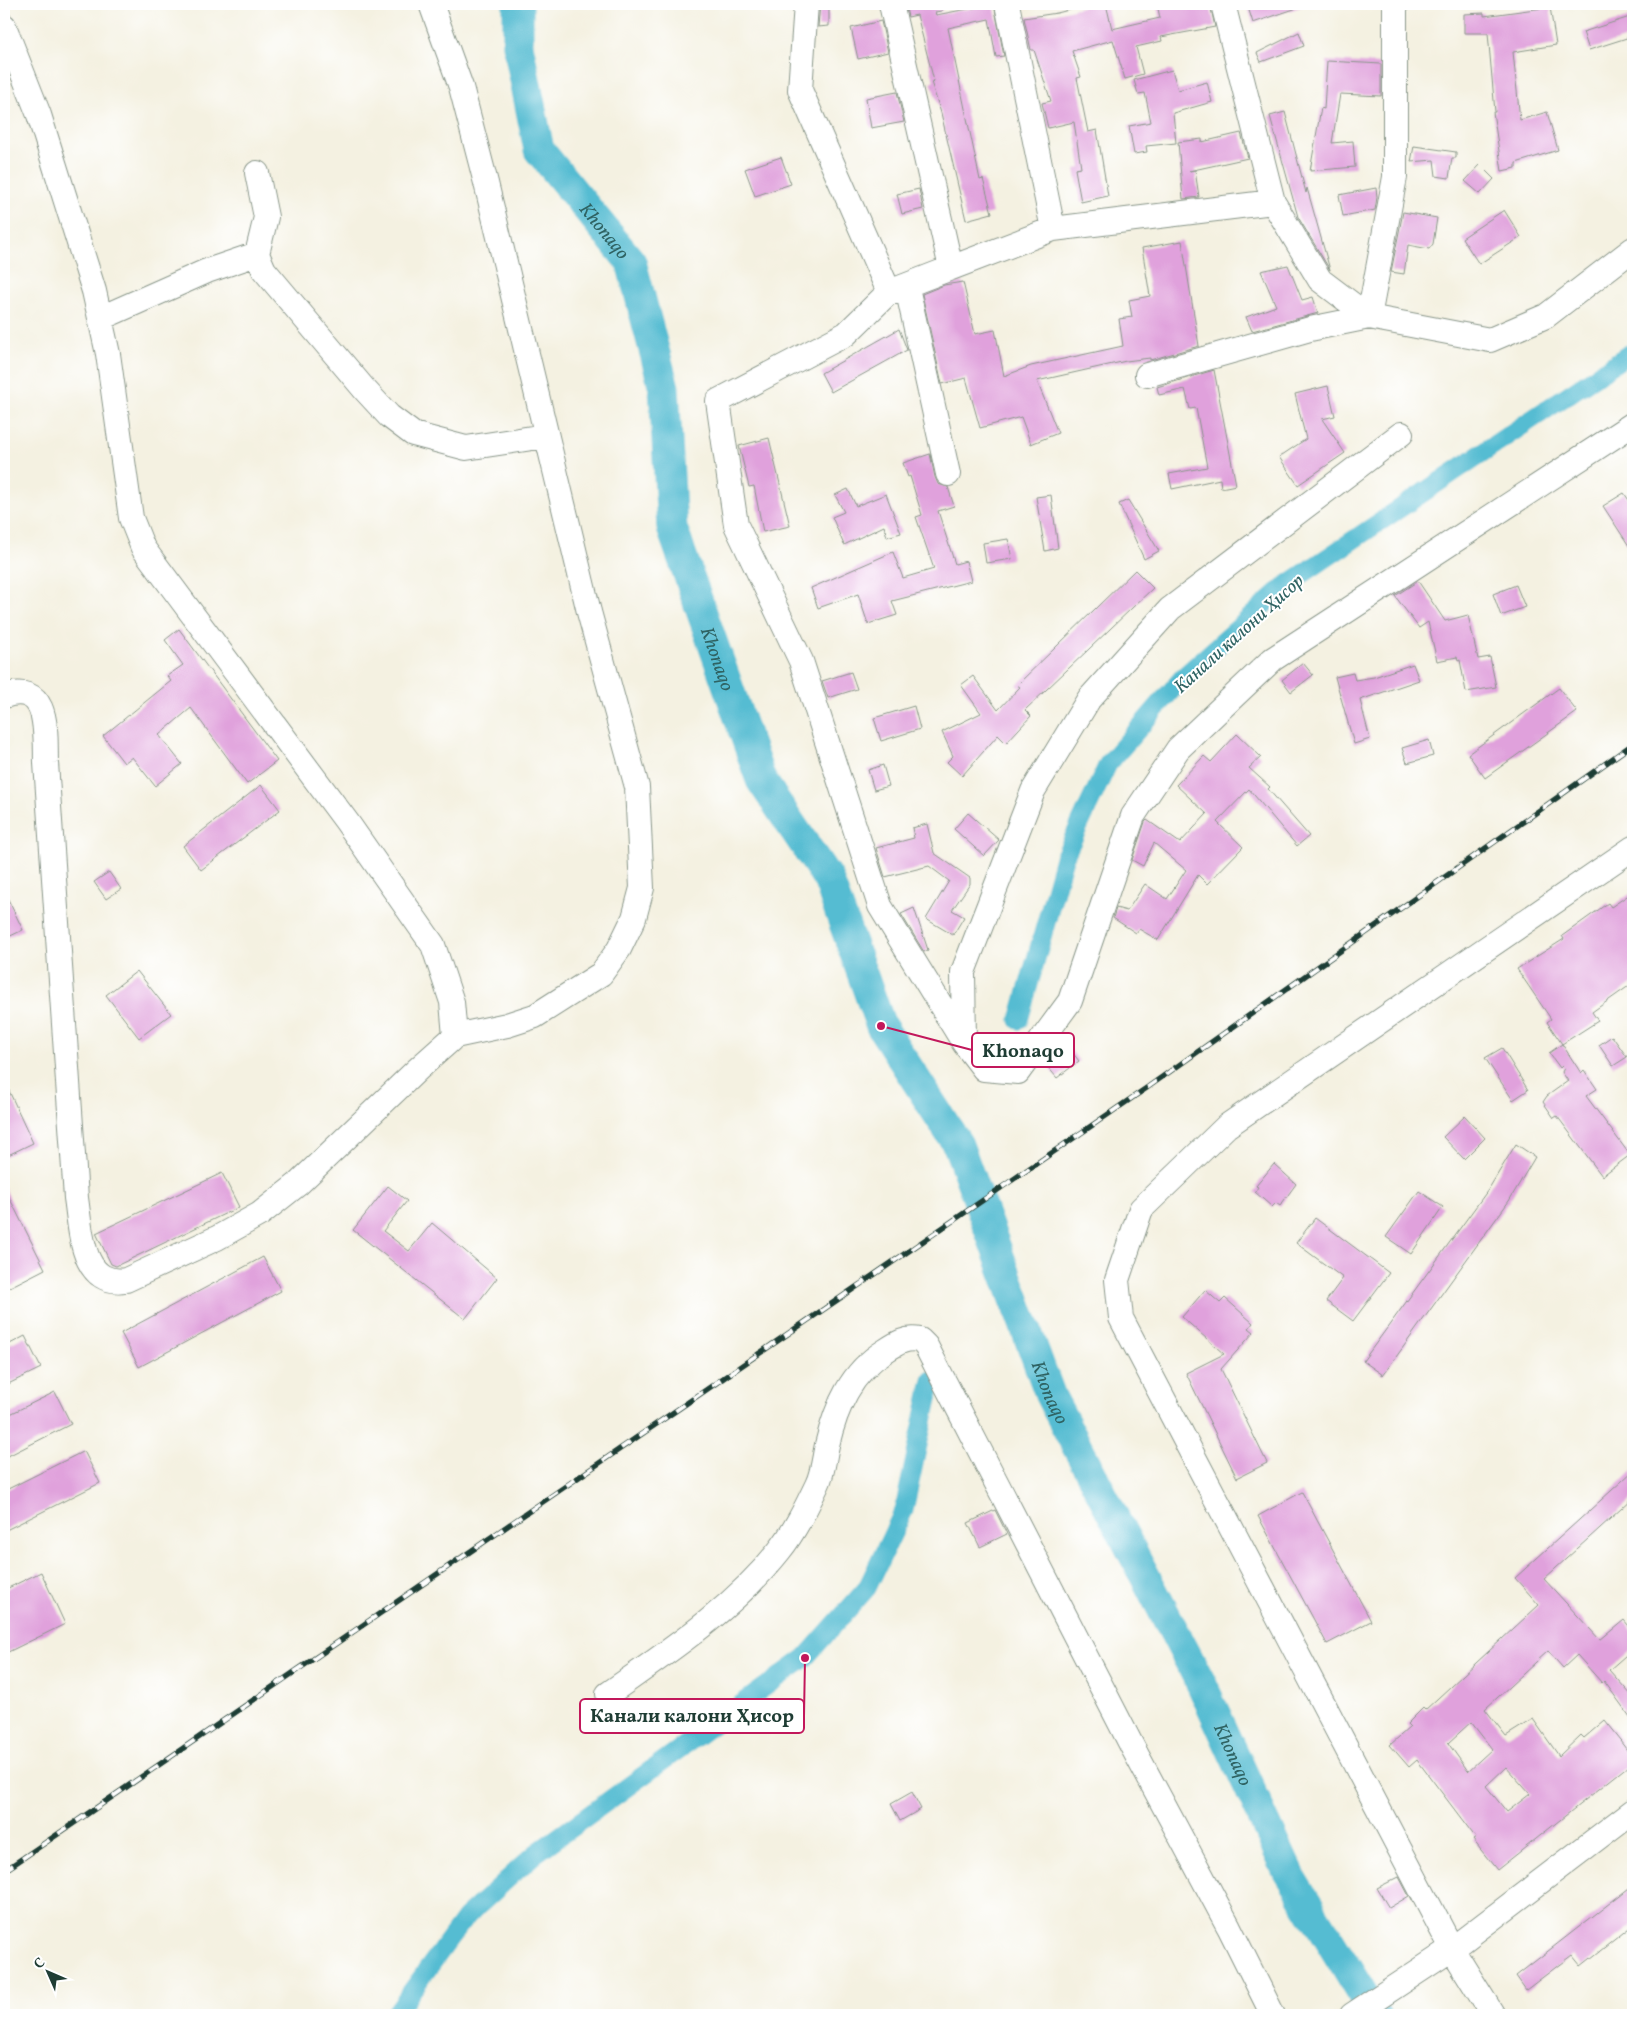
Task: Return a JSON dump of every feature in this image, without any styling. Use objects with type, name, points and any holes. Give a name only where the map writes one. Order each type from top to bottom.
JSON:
[{"type":"street","points":[[4,696],[22,694],[32,697],[45,716],[46,763],[76,1198],[85,1254],[105,1280],[113,1282],[126,1280],[216,1238],[260,1214],[298,1184],[418,1069],[456,1036],[507,1025],[535,1016],[601,974],[619,949],[634,918],[642,888],[637,787],[589,612],[545,436],[486,183],[463,97],[431,4]]},
{"type":"street","points":[[806,4],[800,90],[889,292]]},
{"type":"street","points":[[891,4],[951,268]]},
{"type":"street","points":[[1008,4],[1053,229]]},
{"type":"street","points":[[1223,4],[1273,202],[1320,280],[1369,317]]},
{"type":"street","points":[[1369,317],[1395,177],[1394,4]]},
{"type":"street","points":[[4,26],[40,115],[101,318],[108,354],[131,518],[143,548],[341,814],[433,945],[452,1002],[456,1036]]},
{"type":"street","points":[[257,173],[266,217],[257,254],[264,270],[389,416],[409,431],[434,442],[466,448],[545,436]]},
{"type":"street","points":[[1273,202],[1053,229],[889,292],[846,334],[718,401],[736,525],[801,661],[880,906],[964,1043],[984,1069],[1018,1072],[1070,1001],[1134,816],[1178,749],[1273,659],[1633,424]]},
{"type":"street","points":[[1147,375],[1310,330],[1369,317],[1490,340],[1546,316],[1633,249]]},
{"type":"street","points":[[101,318],[206,271],[257,254]]},
{"type":"street","points":[[889,292],[908,292],[948,474]]},
{"type":"street","points":[[964,1043],[963,972],[1032,791],[1089,699],[1170,609],[1400,434]]},
{"type":"street","points":[[1493,2015],[1452,1949],[1122,1318],[1117,1280],[1141,1209],[1227,1126],[1633,848]]},
{"type":"street","points":[[608,1694],[691,1636],[741,1592],[779,1551],[799,1521],[819,1482],[828,1442],[842,1399],[853,1379],[878,1355],[902,1341],[920,1340],[926,1346],[1133,1748],[1229,1926],[1273,2015]]},
{"type":"street","points":[[1352,2015],[1452,1949],[1633,1811]]},
{"type":"building","points":[[820,4],[829,4],[829,26],[818,27]]},
{"type":"building","points":[[905,4],[941,4],[942,11],[935,12],[936,15],[994,4],[1004,56],[996,57],[989,19],[948,28],[980,180],[983,179],[992,213],[966,220],[941,113],[931,82],[934,81],[917,15],[908,17]]},
{"type":"building","points":[[1093,4],[1106,4],[1112,29],[1160,18],[1157,4],[1210,4],[1215,27],[1161,37],[1162,41],[1136,47],[1143,74],[1125,79],[1113,40],[1072,51],[1081,77],[1077,78],[1088,132],[1097,130],[1108,196],[1081,202],[1075,169],[1081,168],[1074,122],[1048,128],[1042,103],[1051,101],[1034,50],[1031,50],[1024,18],[1057,13]]},
{"type":"building","points":[[1247,4],[1302,4],[1303,6],[1253,23]]},
{"type":"building","points":[[1550,7],[1556,45],[1513,52],[1520,120],[1547,112],[1558,150],[1516,163],[1516,168],[1502,171],[1493,112],[1495,112],[1488,33],[1464,33],[1464,14],[1484,13],[1484,16]]},
{"type":"building","points":[[1633,16],[1633,36],[1589,50],[1583,32]]},
{"type":"building","points":[[881,21],[888,52],[858,59],[851,28]]},
{"type":"building","points":[[1299,32],[1304,46],[1261,62],[1257,53]]},
{"type":"building","points":[[1327,61],[1381,64],[1381,96],[1340,94],[1332,143],[1353,141],[1355,167],[1310,171],[1321,108],[1324,109]]},
{"type":"building","points":[[1172,70],[1178,90],[1207,82],[1212,102],[1173,113],[1176,143],[1146,146],[1147,152],[1134,154],[1129,126],[1151,122],[1145,93],[1138,94],[1134,80]]},
{"type":"building","points":[[897,92],[904,122],[871,128],[866,98]]},
{"type":"building","points":[[1285,112],[1306,193],[1307,188],[1330,270],[1298,217],[1270,116]]},
{"type":"building","points":[[1241,133],[1248,158],[1189,171],[1195,170],[1199,197],[1183,199],[1178,142],[1202,139],[1202,142]]},
{"type":"building","points":[[1414,146],[1456,152],[1456,158],[1452,158],[1449,178],[1436,176],[1434,160],[1411,162]]},
{"type":"building","points":[[781,157],[791,184],[755,196],[745,169]]},
{"type":"building","points":[[1480,165],[1494,179],[1480,194],[1465,181]]},
{"type":"building","points":[[1376,188],[1375,210],[1343,216],[1339,195]]},
{"type":"building","points":[[919,189],[923,209],[902,214],[897,194]]},
{"type":"building","points":[[1504,210],[1521,237],[1479,264],[1462,238]]},
{"type":"building","points":[[1403,212],[1437,218],[1433,244],[1429,249],[1408,245],[1404,274],[1391,272]]},
{"type":"building","points":[[1182,241],[1199,346],[1150,360],[1150,358],[1126,361],[1037,381],[1058,433],[1031,444],[1021,417],[980,428],[966,378],[942,384],[922,294],[944,285],[963,282],[975,334],[995,330],[1004,376],[1031,366],[1123,346],[1119,319],[1132,317],[1129,300],[1150,296],[1142,248]]},
{"type":"building","points":[[1288,265],[1302,300],[1313,297],[1318,313],[1252,331],[1246,317],[1276,306],[1261,271]]},
{"type":"building","points":[[899,329],[907,350],[831,392],[821,373]]},
{"type":"building","points":[[1214,370],[1236,485],[1221,488],[1220,479],[1172,489],[1169,474],[1207,467],[1196,408],[1190,409],[1185,389],[1159,395],[1157,387]]},
{"type":"building","points":[[1328,386],[1335,416],[1322,419],[1345,453],[1298,485],[1279,457],[1306,439],[1295,394]]},
{"type":"building","points":[[769,438],[790,526],[763,532],[754,486],[749,487],[739,446]]},
{"type":"building","points":[[930,454],[938,484],[948,487],[954,506],[938,511],[955,564],[966,561],[971,581],[892,601],[897,615],[868,624],[858,594],[818,608],[811,588],[893,552],[903,578],[934,569],[916,517],[922,515],[910,476],[908,477],[903,463]]},
{"type":"building","points":[[848,489],[856,506],[886,494],[901,533],[887,537],[884,526],[844,545],[832,517],[844,512],[835,495]]},
{"type":"building","points":[[1624,493],[1633,506],[1633,552],[1603,506]]},
{"type":"building","points":[[1051,495],[1058,548],[1045,551],[1036,497]]},
{"type":"building","points":[[1128,500],[1159,551],[1144,559],[1119,504]]},
{"type":"building","points":[[1008,539],[1012,559],[986,563],[983,543]]},
{"type":"building","points":[[1135,570],[1153,588],[1025,710],[1031,716],[1006,743],[998,735],[962,776],[947,762],[953,756],[942,732],[981,713],[961,685],[973,676],[998,710],[1020,687],[1017,685]]},
{"type":"building","points":[[1418,581],[1445,621],[1468,615],[1478,659],[1490,657],[1496,687],[1466,692],[1460,660],[1458,661],[1457,657],[1437,661],[1428,622],[1419,628],[1395,596]]},
{"type":"building","points":[[1516,585],[1525,607],[1501,616],[1493,594]]},
{"type":"building","points":[[179,629],[277,761],[247,784],[191,708],[159,735],[182,764],[155,786],[132,757],[124,763],[103,736],[171,681],[167,676],[183,665],[165,640]]},
{"type":"building","points":[[1303,663],[1313,675],[1291,692],[1282,680]]},
{"type":"building","points":[[1413,664],[1419,680],[1360,700],[1370,739],[1354,744],[1335,677],[1353,673],[1355,680],[1374,677]]},
{"type":"building","points":[[851,672],[857,689],[828,698],[822,681]]},
{"type":"building","points":[[1559,688],[1577,712],[1485,778],[1468,754]]},
{"type":"building","points":[[914,706],[920,729],[881,741],[874,718]]},
{"type":"building","points":[[1237,734],[1261,757],[1249,768],[1270,787],[1268,789],[1309,836],[1297,846],[1249,789],[1217,822],[1243,847],[1207,884],[1198,875],[1158,940],[1139,929],[1136,933],[1113,918],[1116,908],[1127,911],[1145,884],[1167,899],[1186,870],[1154,843],[1143,866],[1132,860],[1145,822],[1147,820],[1180,843],[1207,814],[1176,785],[1204,756],[1211,762]]},
{"type":"building","points":[[1429,740],[1433,756],[1407,763],[1402,748]]},
{"type":"building","points":[[883,765],[889,786],[874,790],[868,770]]},
{"type":"building","points":[[261,785],[280,810],[201,870],[183,846]]},
{"type":"building","points":[[968,813],[999,840],[984,856],[954,829]]},
{"type":"building","points":[[927,824],[934,853],[970,878],[970,884],[952,910],[964,917],[953,935],[926,919],[949,881],[929,866],[885,877],[876,848],[914,838],[912,828]]},
{"type":"building","points":[[109,872],[121,889],[106,899],[94,882]]},
{"type":"building","points":[[4,891],[23,930],[4,939]]},
{"type":"building","points":[[1633,892],[1633,983],[1592,1012],[1598,1021],[1562,1044],[1547,1022],[1551,1019],[1517,969],[1564,939],[1562,936],[1608,903],[1611,907]]},
{"type":"building","points":[[914,908],[928,950],[924,952],[901,914]]},
{"type":"building","points":[[137,971],[171,1014],[139,1038],[106,995]]},
{"type":"building","points":[[1612,1036],[1627,1057],[1613,1066],[1599,1045]]},
{"type":"building","points":[[1562,1044],[1581,1073],[1584,1070],[1597,1089],[1586,1096],[1630,1155],[1602,1176],[1557,1116],[1554,1118],[1543,1102],[1547,1096],[1568,1081],[1562,1072],[1564,1068],[1562,1066],[1560,1068],[1549,1053]]},
{"type":"building","points":[[1069,1048],[1079,1061],[1057,1078],[1047,1066]]},
{"type":"building","points":[[1502,1048],[1528,1090],[1513,1100],[1485,1058]]},
{"type":"building","points":[[4,1080],[33,1143],[4,1157]]},
{"type":"building","points":[[1465,1116],[1485,1138],[1464,1159],[1443,1137]]},
{"type":"building","points":[[1516,1144],[1535,1157],[1509,1201],[1383,1375],[1363,1361],[1488,1190]]},
{"type":"building","points":[[1274,1164],[1296,1184],[1280,1206],[1276,1203],[1272,1207],[1255,1192],[1258,1187],[1256,1186]]},
{"type":"building","points":[[222,1173],[239,1207],[116,1266],[111,1264],[96,1233]]},
{"type":"building","points":[[388,1186],[407,1201],[383,1231],[409,1251],[432,1223],[497,1278],[465,1319],[353,1230]]},
{"type":"building","points":[[4,1187],[45,1269],[4,1290]]},
{"type":"building","points":[[1419,1191],[1443,1207],[1411,1254],[1386,1237]]},
{"type":"building","points":[[1315,1218],[1389,1273],[1353,1321],[1326,1301],[1343,1278],[1296,1243]]},
{"type":"building","points":[[263,1257],[281,1291],[139,1367],[121,1333]]},
{"type":"building","points":[[1205,1290],[1220,1303],[1225,1298],[1253,1323],[1249,1328],[1254,1332],[1221,1369],[1267,1463],[1237,1478],[1186,1373],[1224,1354],[1182,1317]]},
{"type":"building","points":[[25,1336],[41,1368],[4,1386],[4,1347]]},
{"type":"building","points":[[55,1392],[71,1424],[4,1458],[4,1417]]},
{"type":"building","points":[[84,1451],[100,1483],[4,1531],[4,1491]]},
{"type":"building","points":[[1633,1471],[1633,1498],[1544,1579],[1600,1640],[1624,1620],[1633,1631],[1633,1649],[1609,1670],[1633,1697],[1633,1721],[1604,1681],[1602,1683],[1577,1655],[1563,1668],[1548,1651],[1485,1709],[1506,1736],[1533,1719],[1559,1756],[1581,1735],[1584,1738],[1605,1720],[1633,1758],[1633,1762],[1497,1870],[1473,1840],[1476,1838],[1417,1760],[1409,1767],[1390,1745],[1410,1727],[1407,1724],[1423,1708],[1425,1710],[1539,1605],[1515,1578]],"holes":[[[1471,1722],[1492,1749],[1468,1771],[1448,1743]],[[1506,1767],[1530,1794],[1507,1812],[1486,1786]]]},
{"type":"building","points":[[1302,1492],[1371,1621],[1327,1644],[1258,1516]]},
{"type":"building","points":[[995,1510],[1007,1534],[980,1547],[968,1523]]},
{"type":"building","points":[[41,1572],[65,1624],[4,1654],[4,1590]]},
{"type":"building","points":[[912,1792],[921,1809],[900,1821],[891,1804]]},
{"type":"building","points":[[1399,1877],[1409,1896],[1389,1908],[1377,1888]]},
{"type":"building","points":[[1633,1885],[1633,1925],[1581,1966],[1572,1955],[1526,1990],[1516,1976]]},
{"type":"waterway","name":"Khonaqo","points":[[518,4],[518,45],[539,150],[631,262],[664,388],[672,528],[761,780],[828,879],[881,1026],[958,1145],[1051,1397],[1201,1683],[1288,1872],[1375,2015]]},
{"type":"waterway","name":"Канали калони Ҳисор","points":[[1019,1020],[1064,858],[1108,764],[1184,676],[1285,586],[1633,351]]},
{"type":"waterway","name":"Канали калони Ҳисор","points":[[394,2015],[465,1918],[535,1854],[805,1658],[867,1588],[904,1510],[932,1380]]},
{"type":"railway","points":[[4,1871],[1148,1087],[1633,744]]},
{"type":"place","name":"Khonaqo","points":[[881,1026]]},
{"type":"place","name":"Канали калони Ҳисор","points":[[805,1658]]}]
